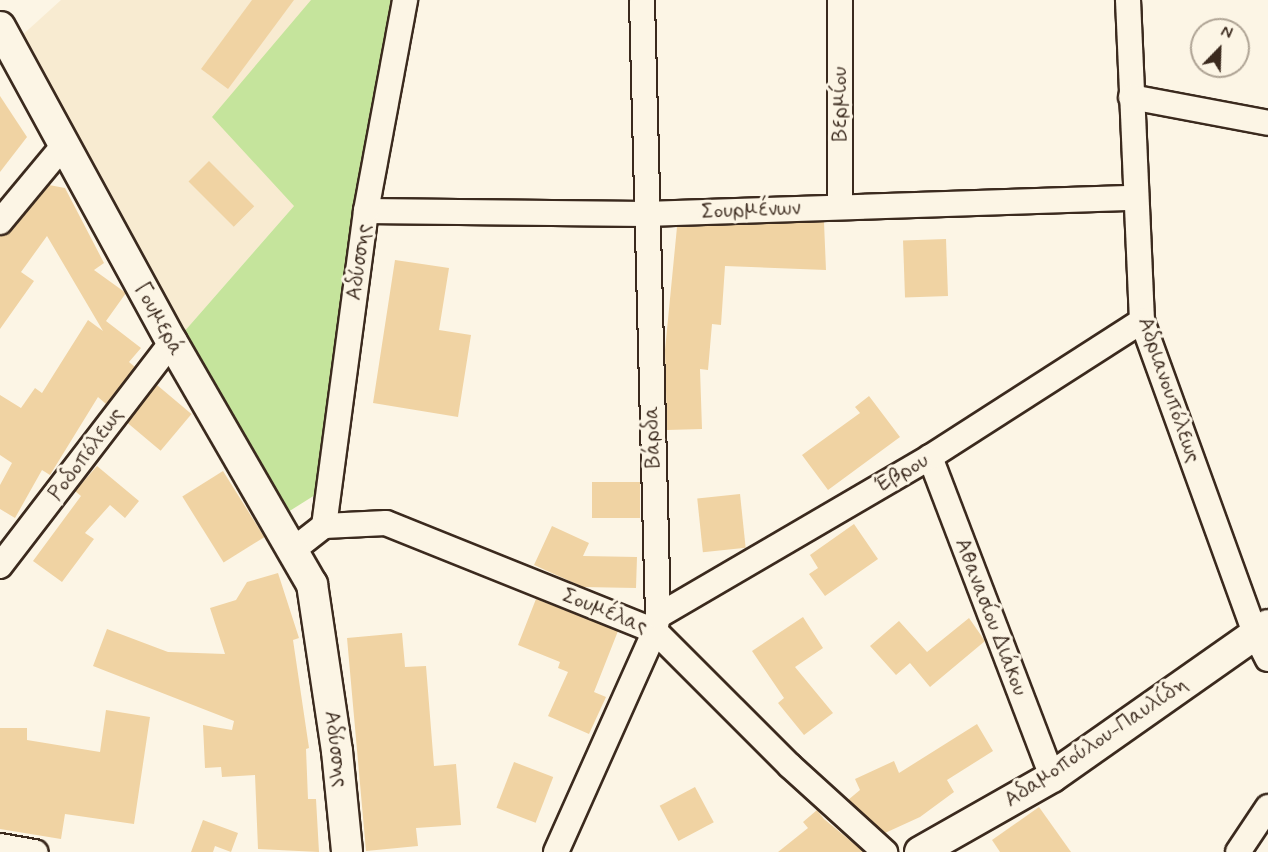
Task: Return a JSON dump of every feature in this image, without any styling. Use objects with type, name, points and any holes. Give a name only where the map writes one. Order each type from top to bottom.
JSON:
[{"type":"street","name":"Αδύσσης","points":[[324,526],[366,211],[405,0]]},
{"type":"street","name":"Βάρδα","points":[[556,852],[656,623],[645,214],[642,0]]},
{"type":"street","name":"Βερμίου","points":[[840,0],[840,207]]},
{"type":"street","name":"Αδριανουπόλεως","points":[[1128,0],[1142,321],[1264,640]]},
{"type":"street","name":"Γουμερά","points":[[0,27],[172,342],[312,584],[316,612]]},
{"type":"street","points":[[1131,97],[1268,123]]},
{"type":"street","points":[[0,222],[63,146]]},
{"type":"street","name":"Σουρμένων","points":[[366,211],[645,214],[1135,198]]},
{"type":"street","name":"Έβρου","points":[[656,623],[930,457],[1142,321]]},
{"type":"street","name":"Ροδοπόλεως","points":[[0,566],[172,342]]},
{"type":"street","name":"Αθανασίου Διάκου","points":[[930,457],[1052,777]]},
{"type":"street","name":"Σουμέλας","points":[[324,526],[386,523],[656,623],[789,765],[885,852]]},
{"type":"street","points":[[293,550],[324,526]]},
{"type":"street","name":"Αδύσσης","points":[[316,612],[337,751],[347,852]]},
{"type":"street","name":"Αδαμοπούλου-Παυλίδη","points":[[920,852],[1052,777],[1264,640]]},
{"type":"street","points":[[1238,852],[1268,807]]},
{"type":"street","points":[[0,846],[35,852]]},
{"type":"shaded area","points":[[61,0],[311,0],[294,206],[183,333],[18,39]]},
{"type":"green space","points":[[311,0],[395,0],[315,495],[288,512],[183,333],[294,206],[212,117]]},
{"type":"building","points":[[252,0],[294,0],[228,89],[201,69]]},
{"type":"building","points":[[0,96],[27,137],[0,172]]},
{"type":"building","points":[[209,161],[254,206],[234,227],[188,182]]},
{"type":"building","points":[[49,185],[65,188],[104,263],[94,270],[126,293],[106,321],[141,348],[129,362],[135,367],[106,404],[98,397],[50,475],[42,470],[15,518],[0,509],[0,485],[12,463],[0,455],[0,395],[21,408],[35,388],[42,393],[88,320],[103,331],[47,236],[21,272],[34,281],[0,329],[0,236],[11,231]]},
{"type":"building","points":[[824,222],[826,270],[725,266],[721,325],[712,324],[708,370],[700,369],[702,429],[667,430],[665,350],[677,227]]},
{"type":"building","points":[[946,239],[948,296],[905,297],[903,241]]},
{"type":"building","points":[[395,260],[449,268],[439,330],[471,335],[458,417],[373,403]]},
{"type":"building","points":[[157,385],[191,414],[161,451],[126,422]]},
{"type":"building","points":[[869,396],[900,437],[828,490],[802,455],[860,413],[855,407]]},
{"type":"building","points":[[97,466],[139,501],[125,518],[110,505],[85,533],[94,539],[62,582],[33,561],[81,496],[75,491]]},
{"type":"building","points":[[223,471],[264,537],[224,563],[182,496]]},
{"type":"building","points":[[592,482],[640,482],[640,518],[592,518]]},
{"type":"building","points":[[740,494],[746,548],[703,552],[697,498]]},
{"type":"building","points":[[854,524],[878,559],[825,596],[809,574],[818,568],[810,555]]},
{"type":"building","points":[[552,526],[589,543],[583,556],[637,557],[636,588],[583,587],[534,565]]},
{"type":"building","points":[[278,573],[299,638],[293,640],[309,748],[306,749],[308,799],[316,799],[319,852],[258,849],[255,775],[222,777],[221,767],[205,768],[203,725],[232,730],[234,721],[93,666],[107,629],[168,652],[225,654],[210,608],[236,600],[247,582]]},
{"type":"building","points":[[536,599],[618,631],[594,692],[606,697],[589,734],[548,716],[568,672],[558,668],[560,662],[518,645]]},
{"type":"building","points":[[803,617],[823,648],[795,667],[833,713],[804,735],[778,703],[784,698],[752,651]]},
{"type":"building","points":[[969,618],[985,641],[930,687],[910,663],[896,675],[870,646],[899,621],[927,652]]},
{"type":"building","points":[[402,633],[405,667],[426,666],[434,766],[456,764],[461,825],[416,828],[418,846],[366,851],[347,638]]},
{"type":"building","points":[[106,710],[150,717],[134,824],[65,814],[61,839],[0,829],[0,728],[27,728],[27,740],[100,752]]},
{"type":"building","points":[[977,724],[993,751],[947,780],[954,792],[920,817],[885,833],[848,800],[860,790],[855,779],[894,761],[899,773]]},
{"type":"building","points":[[514,762],[553,777],[536,823],[496,808]]},
{"type":"building","points":[[695,787],[714,822],[678,841],[660,806]]},
{"type":"building","points":[[1039,807],[1071,852],[1000,852],[992,840]]},
{"type":"building","points":[[817,810],[824,819],[864,852],[778,852],[808,828],[803,822]]},
{"type":"building","points":[[203,820],[238,833],[231,852],[215,846],[213,852],[191,852]]}]
